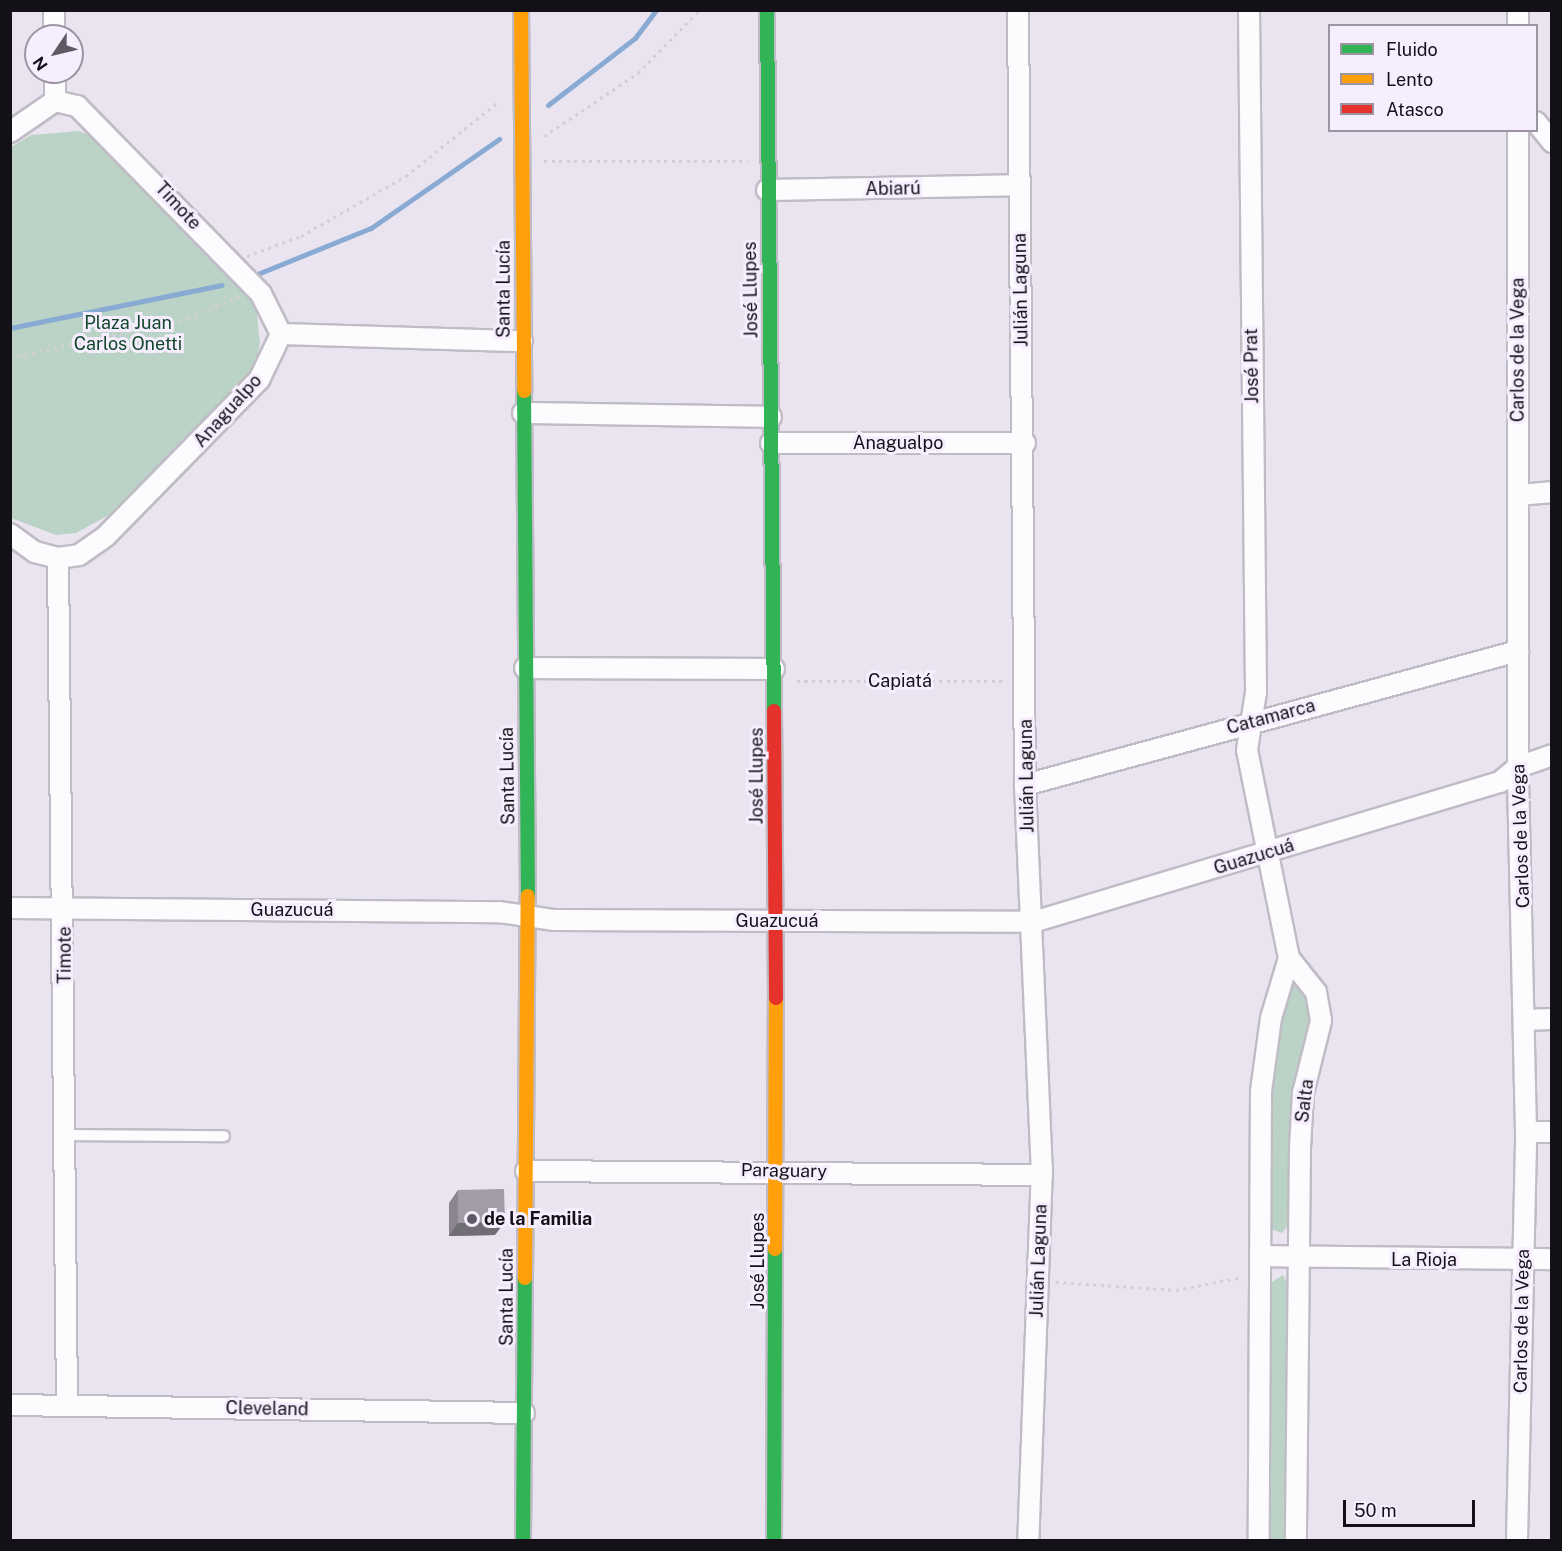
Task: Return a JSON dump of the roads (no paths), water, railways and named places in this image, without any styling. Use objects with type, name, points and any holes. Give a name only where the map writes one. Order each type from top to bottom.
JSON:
[{"type":"street","name":"Santa Lucía","points":[[521,10],[528,915],[523,1540]]},
{"type":"street","name":"José Llupes","points":[[767,10],[767,190],[774,675],[776,1170],[774,1540]]},
{"type":"street","name":"Julián Laguna","points":[[1018,10],[1024,443],[1025,785],[1033,922],[1042,1175],[1028,1540]]},
{"type":"street","name":"José Prat","points":[[1249,10],[1256,692],[1251,722]]},
{"type":"street","points":[[10,132],[55,101],[55,84]]},
{"type":"street","name":"Timote","points":[[55,101],[77,106],[111,136],[254,286],[281,334]]},
{"type":"street","points":[[1538,125],[1551,142]]},
{"type":"street","name":"Carlos de la Vega","points":[[1517,1540],[1526,1132],[1518,767],[1518,132]]},
{"type":"street","name":"Abiarú","points":[[767,190],[1019,185]]},
{"type":"street","points":[[281,334],[522,341]]},
{"type":"street","name":"Anagualpo","points":[[58,558],[79,555],[106,536],[159,486],[259,380],[281,334]]},
{"type":"street","points":[[523,413],[771,417]]},
{"type":"street","name":"Anagualpo","points":[[771,443],[1024,443]]},
{"type":"street","points":[[1519,495],[1551,492]]},
{"type":"street","points":[[10,534],[35,552],[58,558]]},
{"type":"street","name":"Timote","points":[[58,558],[65,909],[67,1406]]},
{"type":"street","name":"Catamarca","points":[[1025,785],[1518,651]]},
{"type":"street","points":[[525,668],[774,675]]},
{"type":"street","name":"Salta","points":[[1251,722],[1247,750],[1289,958],[1264,1048],[1259,1540]]},
{"type":"street","name":"Guazucuá","points":[[10,908],[528,915],[554,920],[1033,922],[1500,782],[1518,767],[1551,755]]},
{"type":"street","name":"Salta","points":[[1289,958],[1316,992],[1321,1021],[1303,1093],[1296,1256],[1296,1540]]},
{"type":"street","points":[[1524,1020],[1551,1019]]},
{"type":"street","points":[[1526,1132],[1551,1132]]},
{"type":"street","name":"Paraguary","points":[[526,1171],[776,1170],[1042,1175]]},
{"type":"street","points":[[1261,1263],[1296,1256]]},
{"type":"street","name":"La Rioja","points":[[1296,1256],[1551,1259]]},
{"type":"street","name":"Cleveland","points":[[10,1405],[524,1413]]},
{"type":"lane","points":[[66,1136],[224,1136]]},
{"type":"waterway","points":[[548,105],[635,38],[656,10]]},
{"type":"waterway","points":[[255,275],[371,228],[499,139]]},
{"type":"waterway","points":[[10,328],[222,285]]},
{"type":"place","name":"de la Familia","points":[[472,1219]]},
{"type":"park label","name":"Plaza Juan Carlos Onetti","points":[[128,334]]}]
